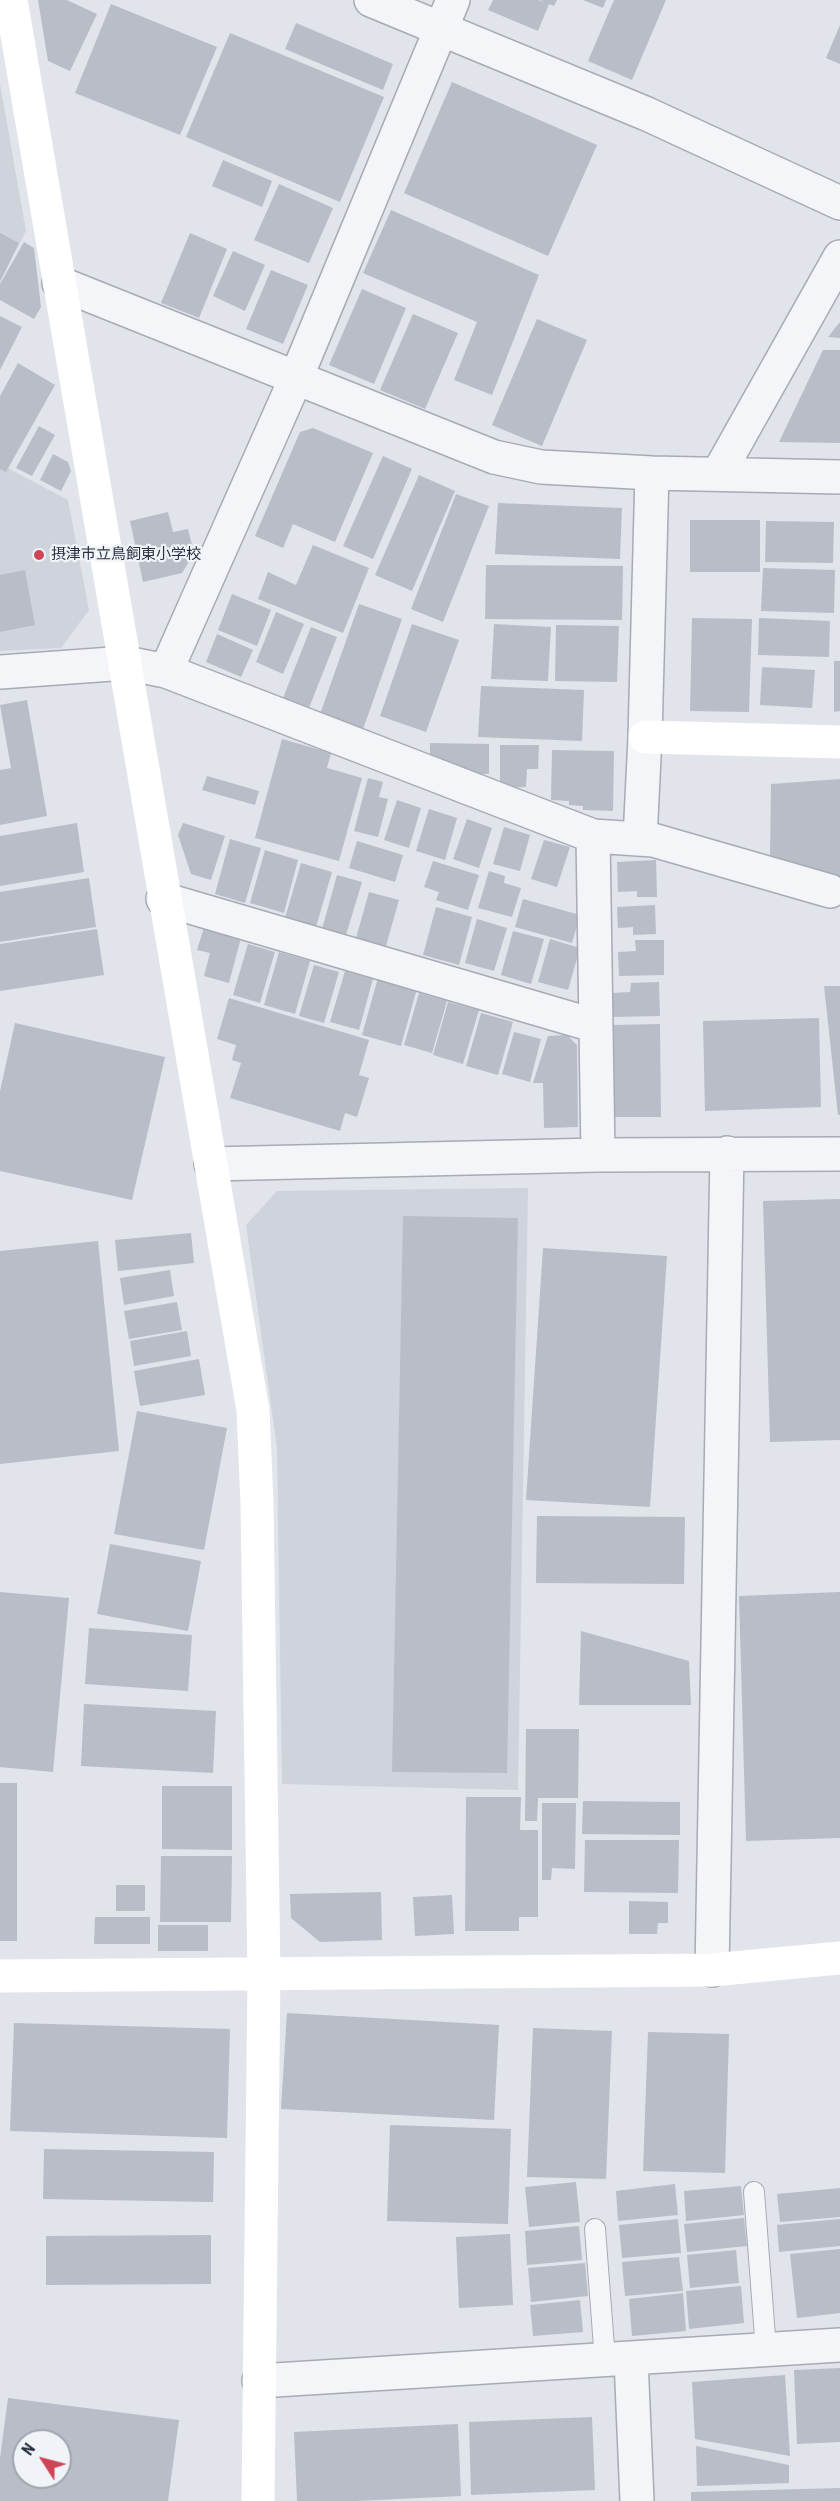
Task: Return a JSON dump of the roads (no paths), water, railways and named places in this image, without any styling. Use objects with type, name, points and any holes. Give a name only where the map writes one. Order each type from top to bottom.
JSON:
[{"type":"street","points":[[11,0],[253,1410],[257,1504],[264,1976],[258,2501]]},
{"type":"street","points":[[371,0],[447,14],[647,114],[840,203]]},
{"type":"street","points":[[166,671],[296,378],[447,14]]},
{"type":"street","points":[[718,474],[840,257]]},
{"type":"street","points":[[59,284],[494,457],[541,467],[652,473],[840,477]]},
{"type":"street","points":[[640,839],[652,473]]},
{"type":"street","points":[[0,672],[126,663],[166,671],[593,836],[653,840],[830,891]]},
{"type":"street","points":[[645,737],[840,742]]},
{"type":"street","points":[[593,836],[597,1155]]},
{"type":"street","points":[[164,899],[596,1026]]},
{"type":"street","points":[[712,1970],[727,1153]]},
{"type":"street","points":[[211,1164],[597,1155],[840,1154]]},
{"type":"street","points":[[0,1976],[264,1976],[712,1970],[840,1959]]},
{"type":"street","points":[[259,2381],[618,2360],[840,2344]]},
{"type":"street","points":[[618,2360],[637,2501]]},
{"type":"lane","points":[[754,2192],[766,2350]]},
{"type":"lane","points":[[595,2229],[618,2360]]},
{"type":"place","name":"摂津市立鳥飼東小学校","points":[[39,555]]}]
